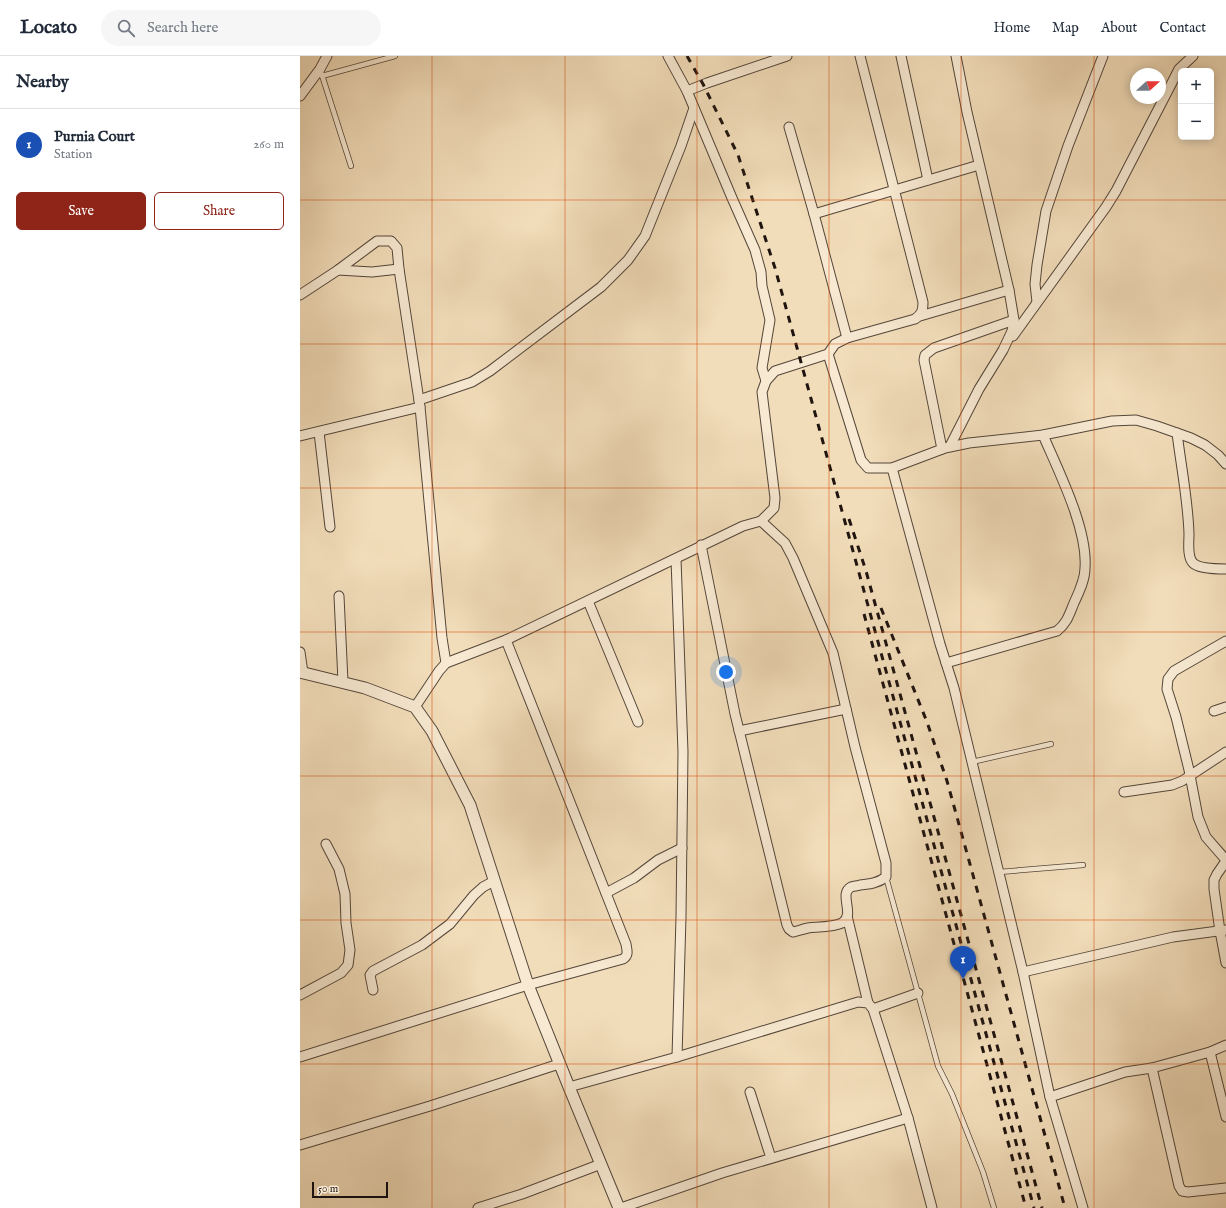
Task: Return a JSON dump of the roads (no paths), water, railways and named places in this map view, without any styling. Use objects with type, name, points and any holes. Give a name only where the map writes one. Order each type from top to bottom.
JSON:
[{"type":"street","points":[[300,96],[321,72],[327,56]]},
{"type":"street","points":[[668,56],[687,91],[755,250],[761,272],[762,286],[770,320],[762,368],[766,381]]},
{"type":"street","points":[[687,91],[787,56]]},
{"type":"street","points":[[860,56],[923,302],[923,310],[920,316]]},
{"type":"street","points":[[902,56],[928,180]]},
{"type":"street","points":[[956,56],[979,165],[1009,290],[1014,320],[1012,331],[1003,350]]},
{"type":"street","points":[[1037,302],[1035,284],[1046,211],[1068,146],[1103,56]]},
{"type":"street","points":[[946,448],[1003,350],[1109,201],[1179,69],[1193,56]]},
{"type":"street","points":[[300,436],[419,404],[472,382],[490,371],[601,288],[628,260],[645,236],[694,108]]},
{"type":"street","points":[[789,127],[847,338]]},
{"type":"street","points":[[814,214],[979,165]]},
{"type":"street","points":[[300,295],[338,270],[377,241],[391,241],[397,248],[419,404],[442,638],[446,663]]},
{"type":"street","points":[[338,270],[372,272],[399,269]]},
{"type":"street","points":[[415,707],[446,663],[506,640],[676,559],[701,545],[743,526],[761,521],[774,508],[775,498],[762,392],[766,381],[775,372],[828,354],[835,344],[847,338],[1009,290]]},
{"type":"street","points":[[946,448],[924,360],[926,355],[934,348],[1014,320]]},
{"type":"street","points":[[828,354],[861,460],[868,468],[892,468],[946,448],[968,443],[1043,434],[1112,420],[1136,420],[1158,426],[1205,445],[1218,455],[1226,464]]},
{"type":"street","points":[[319,432],[330,526]]},
{"type":"street","points":[[1176,433],[1184,483],[1190,558],[1194,564],[1199,567],[1226,568]]},
{"type":"street","points":[[946,663],[1057,631],[1064,625],[1078,596],[1084,575],[1086,558],[1083,539],[1066,487],[1043,434]]},
{"type":"street","points":[[892,468],[954,688],[1023,972],[1050,1097],[1083,1208]]},
{"type":"street","points":[[761,521],[785,543],[793,558],[833,653],[886,863],[886,877],[872,884],[851,887],[847,891],[847,916],[871,1006],[908,1118],[932,1208]]},
{"type":"street","points":[[701,545],[739,731],[789,930],[793,932],[808,928],[841,924],[847,916]]},
{"type":"street","points":[[676,559],[683,752],[681,917],[677,1057]]},
{"type":"street","points":[[339,596],[343,682]]},
{"type":"street","points":[[588,601],[638,722]]},
{"type":"street","points":[[300,1057],[528,985],[623,959],[627,956],[628,953],[626,944],[506,640]]},
{"type":"street","points":[[1226,641],[1174,671],[1168,679],[1167,689],[1176,717],[1190,776],[1195,807],[1206,837],[1226,860],[1214,880],[1223,931],[1226,963]]},
{"type":"street","points":[[300,652],[302,672],[365,688],[415,707],[432,731],[470,805],[528,985],[559,1064],[620,1208],[722,1173],[908,1118]]},
{"type":"street","points":[[1214,711],[1226,708]]},
{"type":"street","points":[[739,731],[846,709]]},
{"type":"street","points":[[1124,792],[1172,785],[1182,781],[1226,752]]},
{"type":"street","points":[[300,995],[341,973],[348,965],[350,950],[346,924],[345,894],[339,869],[326,844]]},
{"type":"street","points":[[606,893],[634,878],[658,860],[682,848]]},
{"type":"street","points":[[373,990],[370,975],[373,971],[422,945],[450,924],[474,895],[494,881]]},
{"type":"street","points":[[1023,972],[1173,937],[1223,931]]},
{"type":"street","points":[[569,1087],[677,1057],[858,1002],[871,1006],[918,993]]},
{"type":"street","points":[[1050,1097],[1125,1072],[1152,1068],[1210,1052],[1226,1045]]},
{"type":"street","points":[[1210,1052],[1226,1117]]},
{"type":"street","points":[[300,1145],[430,1106],[559,1064]]},
{"type":"street","points":[[1152,1068],[1179,1186],[1182,1191],[1188,1192],[1226,1188]]},
{"type":"street","points":[[750,1092],[771,1158]]},
{"type":"street","points":[[478,1208],[522,1194],[601,1164]]},
{"type":"lane","points":[[351,166],[321,72],[395,56]]},
{"type":"lane","points":[[972,762],[1051,744]]},
{"type":"lane","points":[[998,872],[1083,865]]},
{"type":"lane","points":[[886,877],[938,1066],[952,1094],[983,1172],[994,1208]]},
{"type":"railway","points":[[687,56],[703,84],[738,155],[775,268],[1034,1208]]},
{"type":"railway","points":[[849,519],[866,571],[1042,1208]]},
{"type":"railway","points":[[881,608],[927,722],[947,781],[1065,1208]]},
{"type":"railway","points":[[864,614],[1026,1208]]},
{"type":"place","name":"Purnia Court","points":[[963,979]]}]
